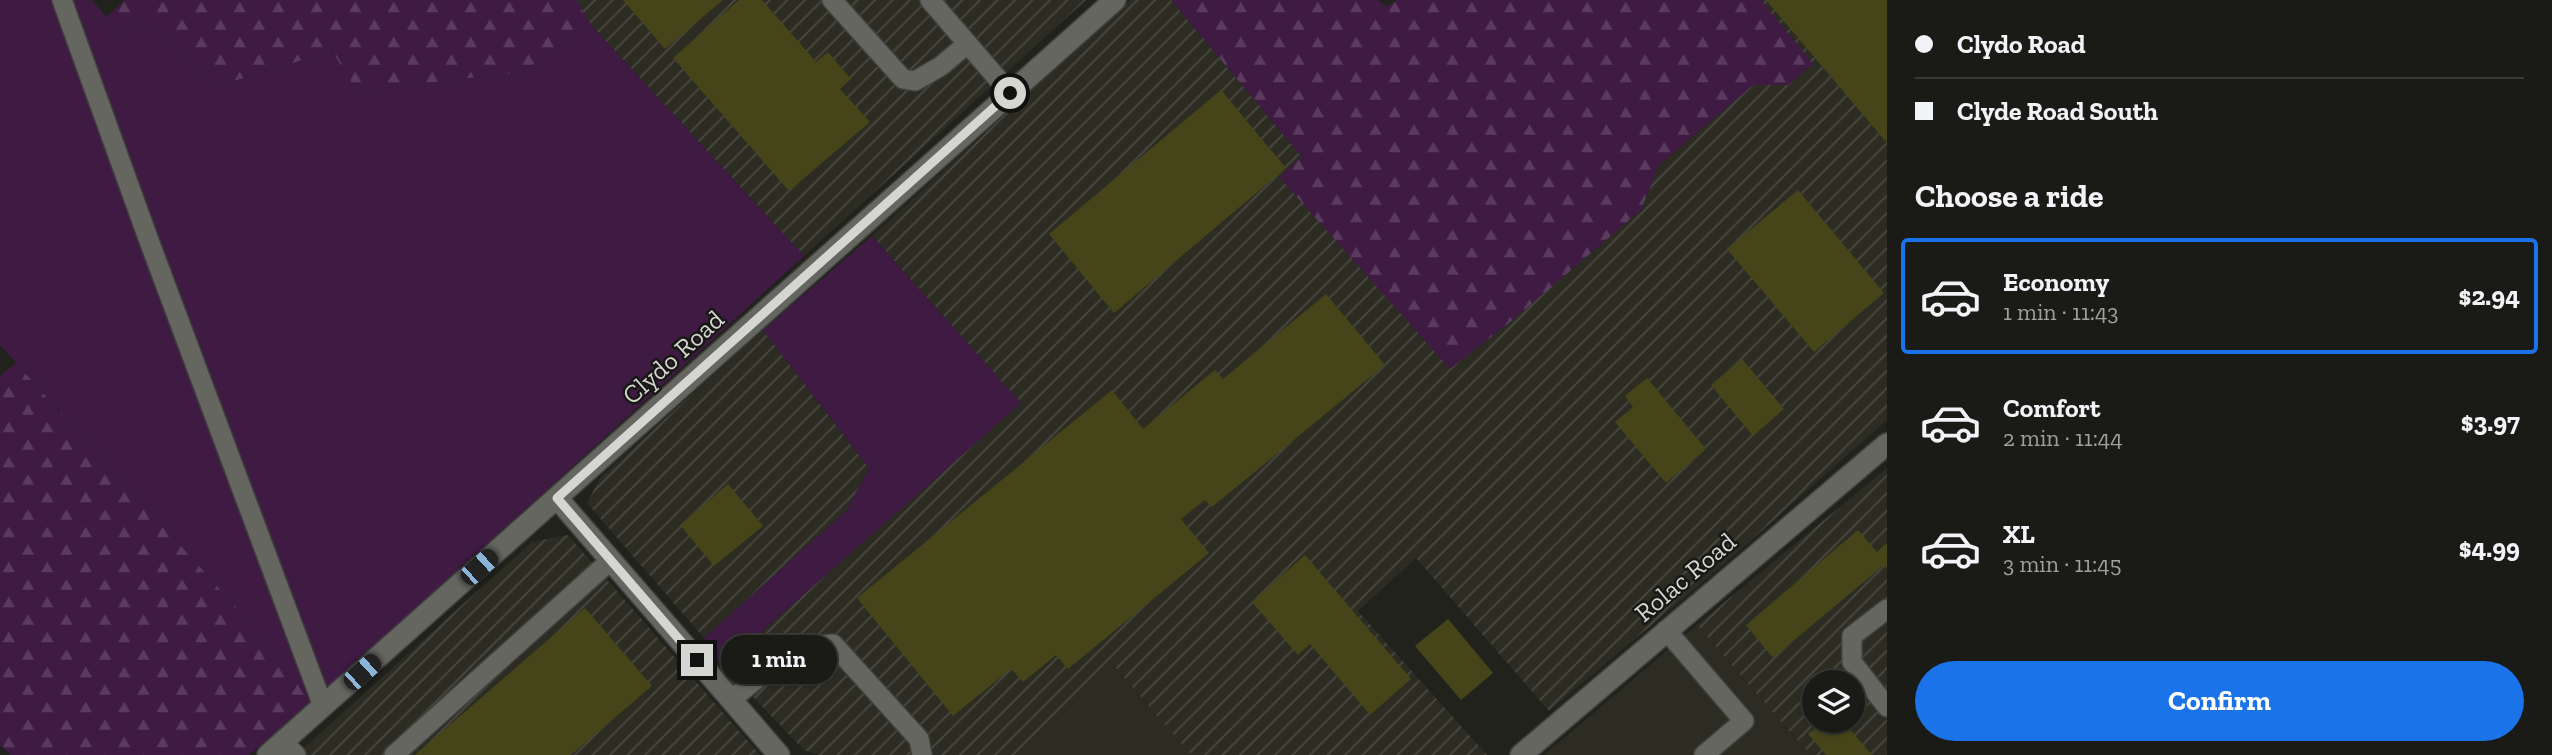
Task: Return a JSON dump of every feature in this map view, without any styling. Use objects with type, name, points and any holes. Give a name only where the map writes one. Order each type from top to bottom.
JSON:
[{"type":"street","name":"Clydo Road","points":[[283,751],[323,706],[1115,0]]},
{"type":"street","name":"Rolac Road","points":[[1521,755],[1887,444]]},
{"type":"street","points":[[557,498],[779,755]]},
{"type":"lane","points":[[62,0],[323,706]]},
{"type":"lane","points":[[832,0],[903,79],[915,81],[967,44]]},
{"type":"lane","points":[[930,0],[1010,93]]},
{"type":"lane","points":[[394,755],[611,560]]},
{"type":"lane","points":[[1887,609],[1852,636],[1852,662],[1887,707]]},
{"type":"lane","points":[[1666,630],[1744,721],[1704,755]]},
{"type":"lane","points":[[731,700],[796,647],[832,645],[919,739],[922,755]]},
{"type":"shaded area","points":[[577,0],[1086,0],[804,256],[591,25]]},
{"type":"shaded area","points":[[1130,0],[1171,0],[1303,158],[1279,177],[1641,211],[1658,166],[1753,85],[1788,85],[1760,0],[1887,0],[1887,420],[1724,564],[1549,711],[1416,558],[1358,611],[1487,755],[1191,755],[1114,666],[1016,755],[819,755],[804,750],[723,666],[1021,403],[872,236]]},
{"type":"shaded area","points":[[763,330],[869,468],[847,510],[704,638],[587,503],[600,478]]},
{"type":"shaded area","points":[[1887,468],[1887,755],[1810,755],[1697,625]]},
{"type":"shaded area","points":[[568,535],[760,755],[296,755],[532,542]]},
{"type":"shaded area","points":[[1697,625],[1810,755],[1544,755]]},
{"type":"shaded area","points":[[1114,666],[1191,755],[1016,755]]},
{"type":"green space","points":[[0,0],[92,0],[122,36],[142,19],[217,86],[332,51],[358,91],[522,72],[591,25],[804,256],[318,698],[0,345]]},
{"type":"green space","points":[[125,0],[577,0],[591,25],[522,72],[357,91],[332,51],[217,86],[142,19],[122,36],[106,17]]},
{"type":"green space","points":[[1171,0],[1378,0],[1387,7],[1397,0],[1761,0],[1813,64],[1788,85],[1753,85],[1658,166],[1641,210],[1514,319],[1450,369],[1279,177],[1302,157]]},
{"type":"green space","points":[[872,236],[1021,403],[723,666],[704,638],[847,510],[869,468],[763,330]]},
{"type":"green space","points":[[16,363],[318,698],[249,755],[10,755],[0,747],[0,376]]},
{"type":"building","points":[[623,0],[723,0],[665,49]]},
{"type":"building","points":[[739,0],[762,0],[816,62],[828,52],[851,79],[840,89],[870,122],[789,191],[673,58]]},
{"type":"building","points":[[1766,0],[1887,0],[1887,143]]},
{"type":"building","points":[[1221,90],[1286,168],[1114,313],[1049,234]]},
{"type":"building","points":[[1798,190],[1884,293],[1814,352],[1727,249]]},
{"type":"building","points":[[1326,294],[1385,365],[1212,507],[1205,500],[1181,519],[1209,553],[1068,669],[1056,655],[1023,682],[1011,669],[953,716],[857,598],[1112,390],[1143,429],[1215,370],[1223,379]]},
{"type":"building","points":[[1742,359],[1784,409],[1753,436],[1711,385]]},
{"type":"building","points":[[1647,378],[1706,449],[1666,483],[1615,422],[1633,407],[1625,396]]},
{"type":"building","points":[[728,484],[763,526],[714,566],[680,525]]},
{"type":"building","points":[[1858,530],[1877,552],[1887,543],[1887,569],[1884,565],[1773,658],[1746,625]]},
{"type":"building","points":[[1305,555],[1411,679],[1370,715],[1310,644],[1298,655],[1252,602]]},
{"type":"building","points":[[585,608],[652,686],[571,755],[415,755]]},
{"type":"building","points":[[1448,619],[1493,673],[1461,700],[1415,646]]},
{"type":"building","points":[[1853,733],[1872,755],[1826,755],[1808,734]]},
{"type":"route","points":[[697,660],[557,498],[1010,93]]}]
